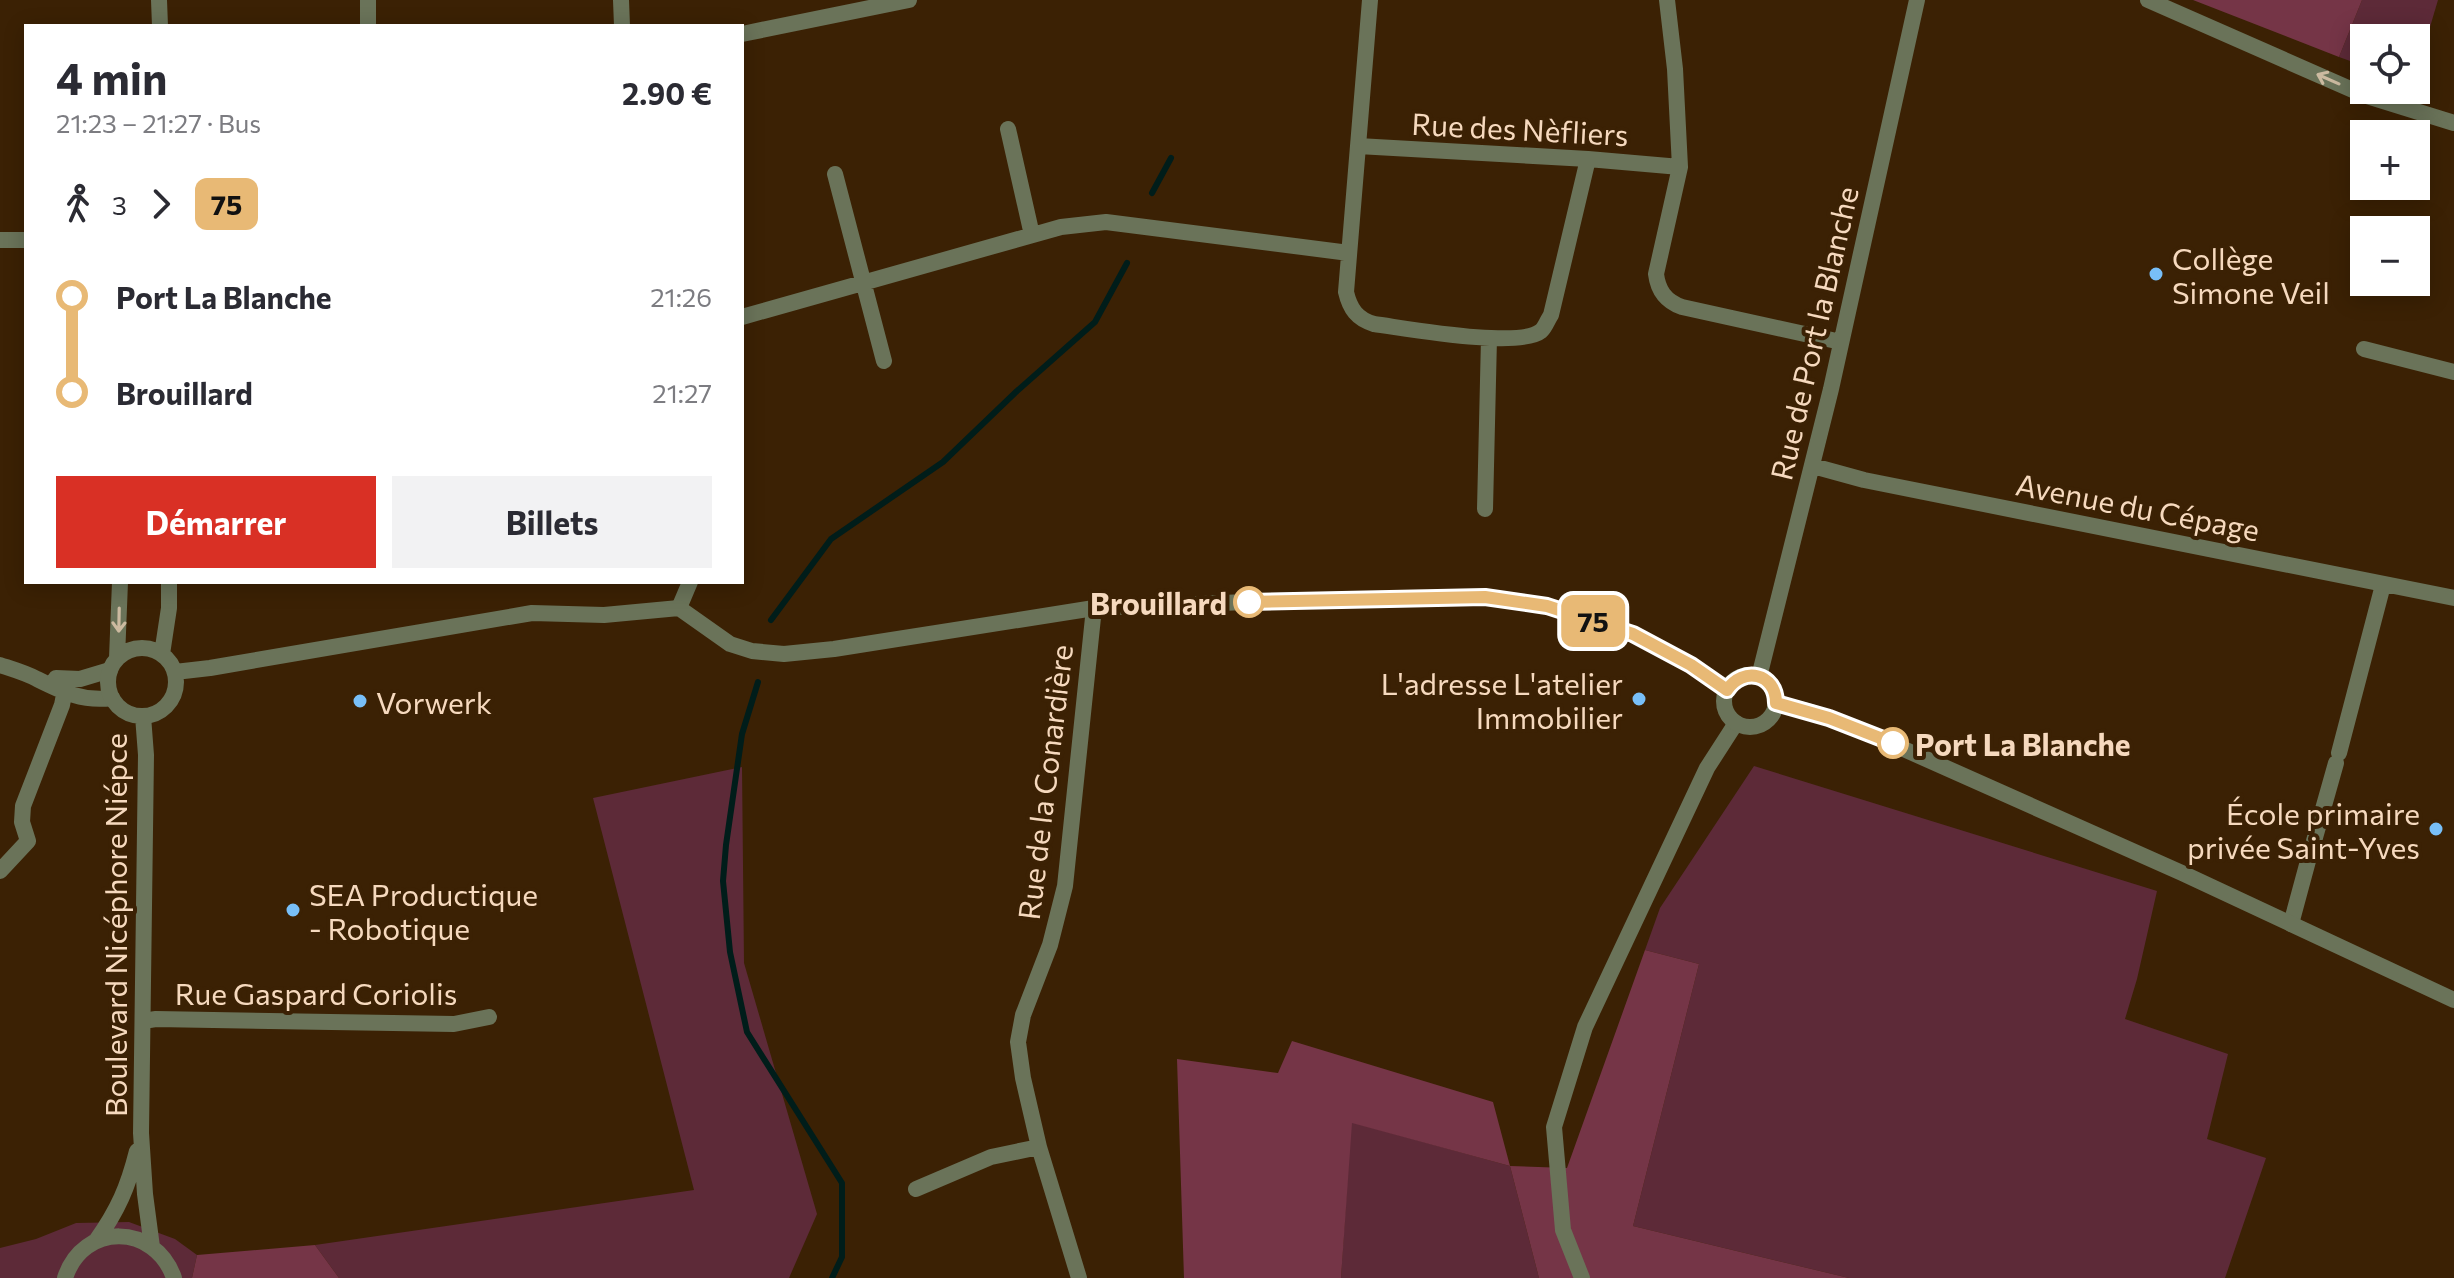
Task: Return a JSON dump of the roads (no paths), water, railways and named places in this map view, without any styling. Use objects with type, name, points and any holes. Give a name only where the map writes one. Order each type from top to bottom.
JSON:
[{"type":"street","points":[[159,0],[160,24]]},
{"type":"street","points":[[368,0],[368,24]]},
{"type":"street","points":[[621,0],[621,22]]},
{"type":"street","points":[[744,34],[909,0]]},
{"type":"street","points":[[1370,0],[1346,292],[1353,311],[1366,321],[1489,338],[1518,339],[1540,331],[1551,315],[1588,159]]},
{"type":"street","points":[[1667,0],[1675,69],[1680,167],[1656,274],[1660,291],[1682,307],[1841,342]]},
{"type":"street","name":"Rue de Port la Blanche","points":[[1759,677],[1813,466],[1917,0]]},
{"type":"street","points":[[2148,0],[2364,95],[2454,123]]},
{"type":"street","points":[[1008,129],[1032,235]]},
{"type":"street","name":"Rue des Nèfliers","points":[[1358,146],[1680,167]]},
{"type":"street","points":[[835,174],[884,361]]},
{"type":"street","points":[[744,316],[1061,227],[1106,222],[1349,253]]},
{"type":"street","points":[[0,240],[24,240]]},
{"type":"street","points":[[1485,509],[1489,338]]},
{"type":"street","points":[[2364,349],[2454,372]]},
{"type":"street","name":"Avenue du Cépage","points":[[1813,466],[1864,480],[2454,598]]},
{"type":"street","points":[[66,686],[113,664],[130,649],[143,647],[162,654],[170,662],[177,684],[173,696],[166,707],[155,714],[143,716],[126,712],[112,698],[109,689],[113,664],[120,584]]},
{"type":"street","points":[[162,654],[169,584]]},
{"type":"street","points":[[679,608],[689,584]]},
{"type":"street","points":[[2314,841],[2383,585]]},
{"type":"street","points":[[175,672],[532,613],[604,615],[679,608],[730,644],[752,651],[784,654],[822,651],[1094,608],[1485,597],[1547,606],[1633,634],[1691,665],[1727,690]]},
{"type":"street","name":"Rue de la Conardière","points":[[1079,1278],[1039,1147],[1018,1042],[1023,1015],[1050,945],[1065,886],[1094,608]]},
{"type":"street","points":[[0,665],[66,686],[97,700],[112,698]]},
{"type":"street","points":[[1740,677],[1759,677],[1771,686],[1776,697],[1772,716],[1762,725],[1749,727],[1736,723],[1726,709],[1727,690],[1740,677]]},
{"type":"street","points":[[0,871],[28,841],[22,822],[23,806],[62,705],[66,686]]},
{"type":"street","points":[[1776,703],[1811,712],[1870,734],[2182,873],[2454,1000]]},
{"type":"street","name":"Boulevard Nicéphore Niépce","points":[[143,716],[146,755],[141,1133],[152,1247]]},
{"type":"street","points":[[1582,1278],[1563,1230],[1554,1127],[1585,1027],[1707,768],[1736,723]]},
{"type":"street","points":[[2291,924],[2308,861]]},
{"type":"street","name":"Rue Gaspard Coriolis","points":[[143,1021],[454,1024],[489,1017]]},
{"type":"street","name":"Boulevard Nicéphore Niépce","points":[[63,1275],[80,1252],[96,1241],[109,1222],[128,1185],[141,1133]]},
{"type":"street","points":[[916,1189],[991,1157],[1039,1147]]},
{"type":"street","points":[[96,1241],[111,1236],[138,1239],[152,1247],[167,1262],[174,1278]]},
{"type":"waterway","points":[[1152,193],[1171,158]]},
{"type":"waterway","points":[[771,620],[831,539],[943,462],[1095,322],[1127,263]]},
{"type":"waterway","points":[[758,682],[742,734],[726,845],[723,881],[730,952],[747,1032],[842,1183],[842,1257],[832,1278]]},
{"type":"place","name":"Collège Simone Veil","points":[[2156,274]]},
{"type":"place","name":"Brouillard","points":[[1249,602]]},
{"type":"place","name":"L'adresse L'atelier Immobilier","points":[[1639,699]]},
{"type":"place","name":"Vorwerk","points":[[360,701]]},
{"type":"place","name":"Port La Blanche","points":[[1893,743]]},
{"type":"place","name":"École primaire privée Saint-Yves","points":[[2436,829]]},
{"type":"place","name":"SEA Productique - Robotique","points":[[293,910]]}]
